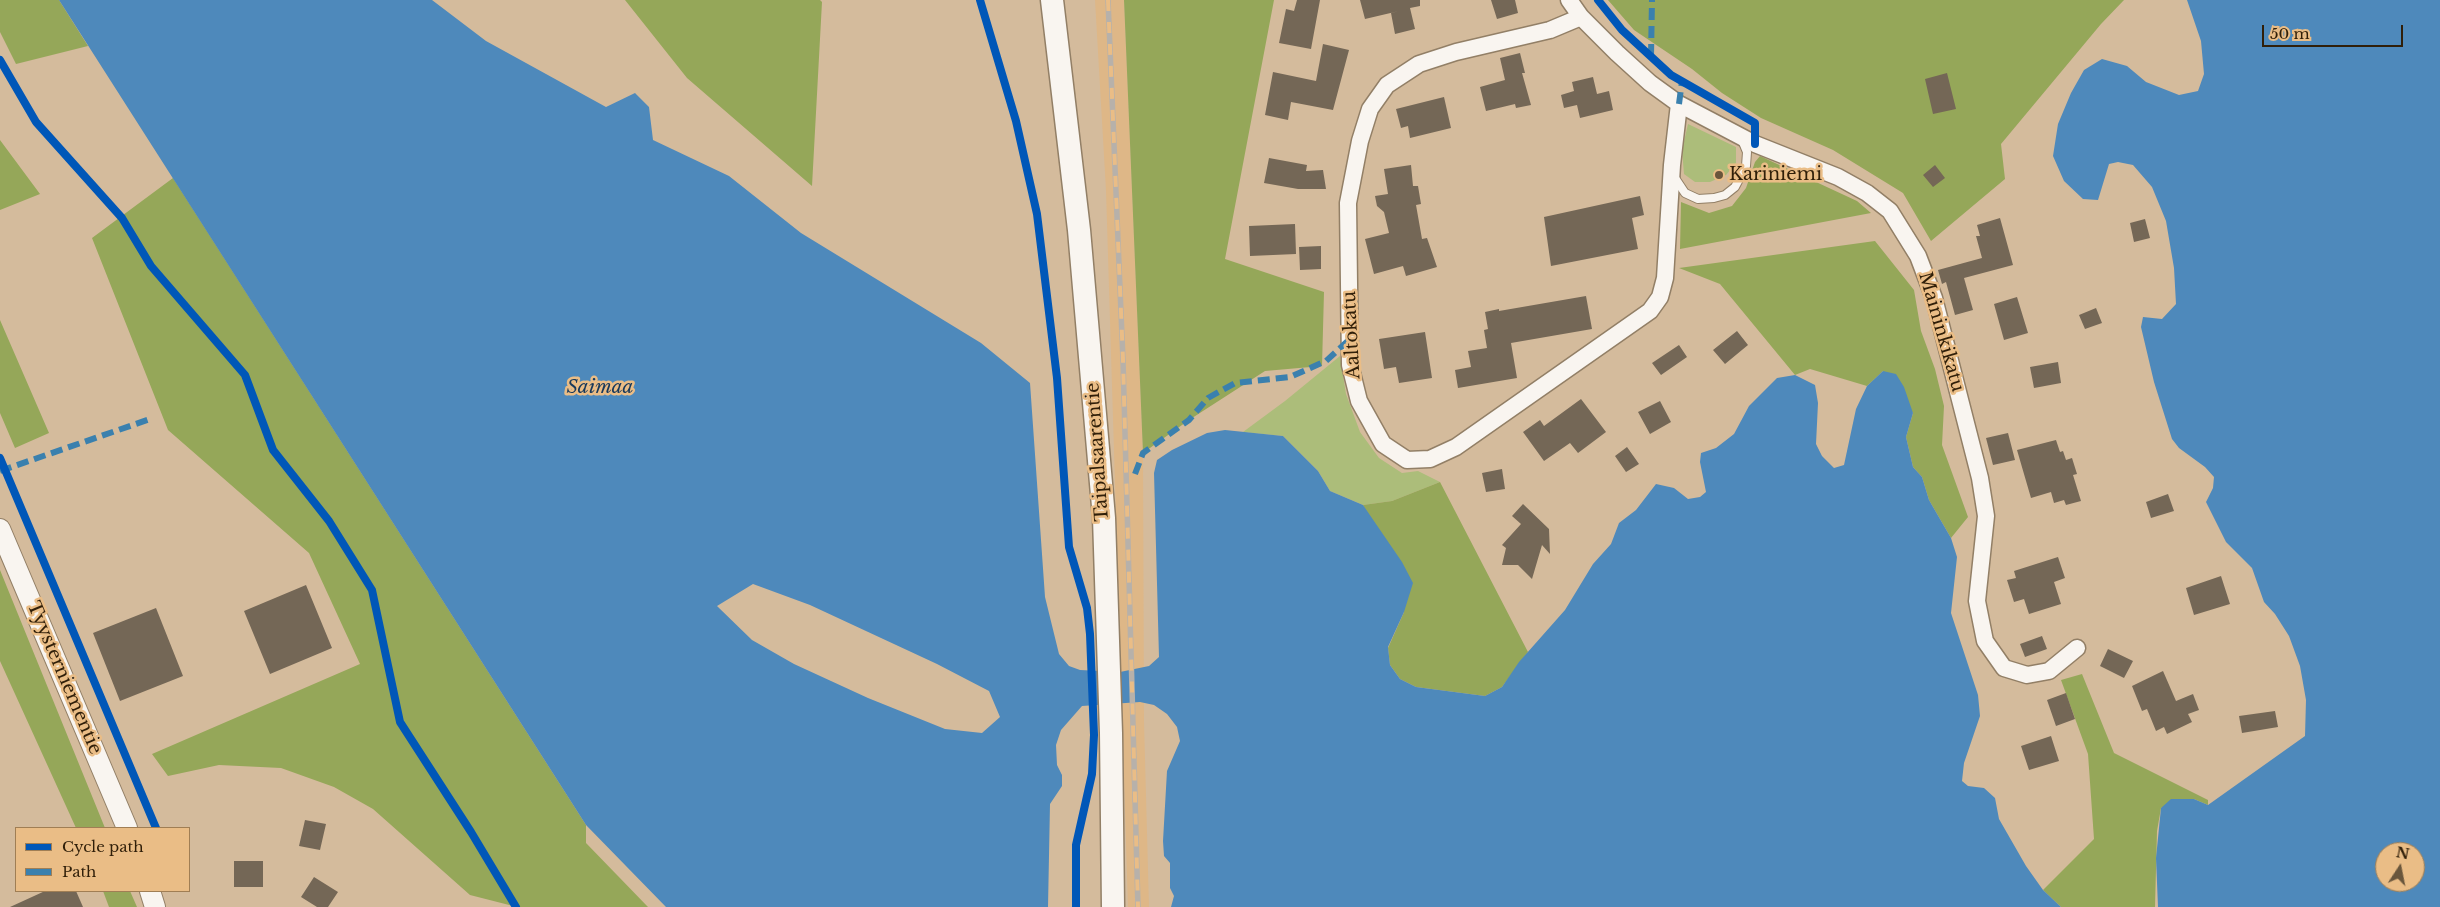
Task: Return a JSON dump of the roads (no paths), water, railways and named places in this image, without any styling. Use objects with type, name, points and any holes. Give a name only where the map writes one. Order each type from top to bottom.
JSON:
[{"type":"main road","name":"Taipalsaarentie","points":[[1052,0],[1078,220],[1104,518],[1111,733],[1113,907]]},
{"type":"street","name":"Maininkikatu","points":[[1569,0],[1581,17],[1650,83],[1679,104],[1739,136],[1838,177],[1867,193],[1890,211],[1906,233],[1918,256],[1934,298],[1980,478],[1986,516],[1978,601],[1985,641],[2004,668],[2027,675],[2049,671],[2077,648]]},
{"type":"street","name":"Aaltokatu","points":[[1581,17],[1550,30],[1456,52],[1419,64],[1388,85],[1370,109],[1360,141],[1348,203],[1350,366],[1358,401],[1383,444],[1407,460],[1430,459],[1456,447],[1650,312],[1660,296],[1665,278],[1672,165],[1679,104]]},
{"type":"street","name":"Tyysterniementie","points":[[0,529],[127,827]]},
{"type":"street","points":[[150,892],[155,907]]},
{"type":"lane","points":[[1672,165],[1678,184],[1685,194],[1698,198],[1714,198],[1725,194],[1735,187],[1746,166],[1747,152],[1739,136]]},
{"type":"water","name":"Saimaa","points":[[59,0],[432,0],[486,41],[606,107],[635,93],[649,107],[653,140],[729,176],[801,233],[981,343],[1030,383],[1045,597],[1059,654],[1069,666],[1080,670],[1120,672],[1149,666],[1159,657],[1154,473],[1157,460],[1172,450],[1207,433],[1225,430],[1283,436],[1318,471],[1330,491],[1363,505],[1402,562],[1413,583],[1404,612],[1388,647],[1390,665],[1400,679],[1416,687],[1485,696],[1502,687],[1519,662],[1565,610],[1593,564],[1611,544],[1619,523],[1636,510],[1656,484],[1674,488],[1688,499],[1700,497],[1706,492],[1700,462],[1701,453],[1716,448],[1734,434],[1749,406],[1777,378],[1795,375],[1815,385],[1818,403],[1816,444],[1822,456],[1834,468],[1844,465],[1856,409],[1867,386],[1883,371],[1896,374],[1904,387],[1913,413],[1906,437],[1913,467],[1922,477],[1929,500],[1951,538],[1957,557],[1951,613],[1978,695],[1980,716],[1964,763],[1962,781],[1968,786],[1984,788],[1995,798],[1999,819],[2026,866],[2043,890],[2061,907],[1171,907],[1174,896],[1170,888],[1170,863],[1164,856],[1163,841],[1167,771],[1180,741],[1177,727],[1167,714],[1154,705],[1140,702],[1082,706],[1061,730],[1056,745],[1057,765],[1062,775],[1062,786],[1050,804],[1048,907],[666,907],[586,825]],"holes":[[[753,584],[810,605],[937,664],[989,691],[1000,717],[982,733],[945,729],[868,698],[794,664],[752,640],[717,606]]]},
{"type":"water","points":[[2187,0],[2440,0],[2440,907],[2158,907],[2156,858],[2161,808],[2171,799],[2194,799],[2208,805],[2305,736],[2306,700],[2300,666],[2289,636],[2275,614],[2264,602],[2252,568],[2226,542],[2206,502],[2213,488],[2214,477],[2205,467],[2179,448],[2172,439],[2154,382],[2141,327],[2143,317],[2162,319],[2176,304],[2174,268],[2166,221],[2152,187],[2133,165],[2118,162],[2109,164],[2098,200],[2083,199],[2064,181],[2053,156],[2058,124],[2071,93],[2084,70],[2102,59],[2127,66],[2146,82],[2179,95],[2198,91],[2204,74],[2201,41]]},
{"type":"railway","points":[[1108,0],[1123,360],[1138,907]]},
{"type":"place","name":"Kariniemi","points":[[1719,175]]}]
